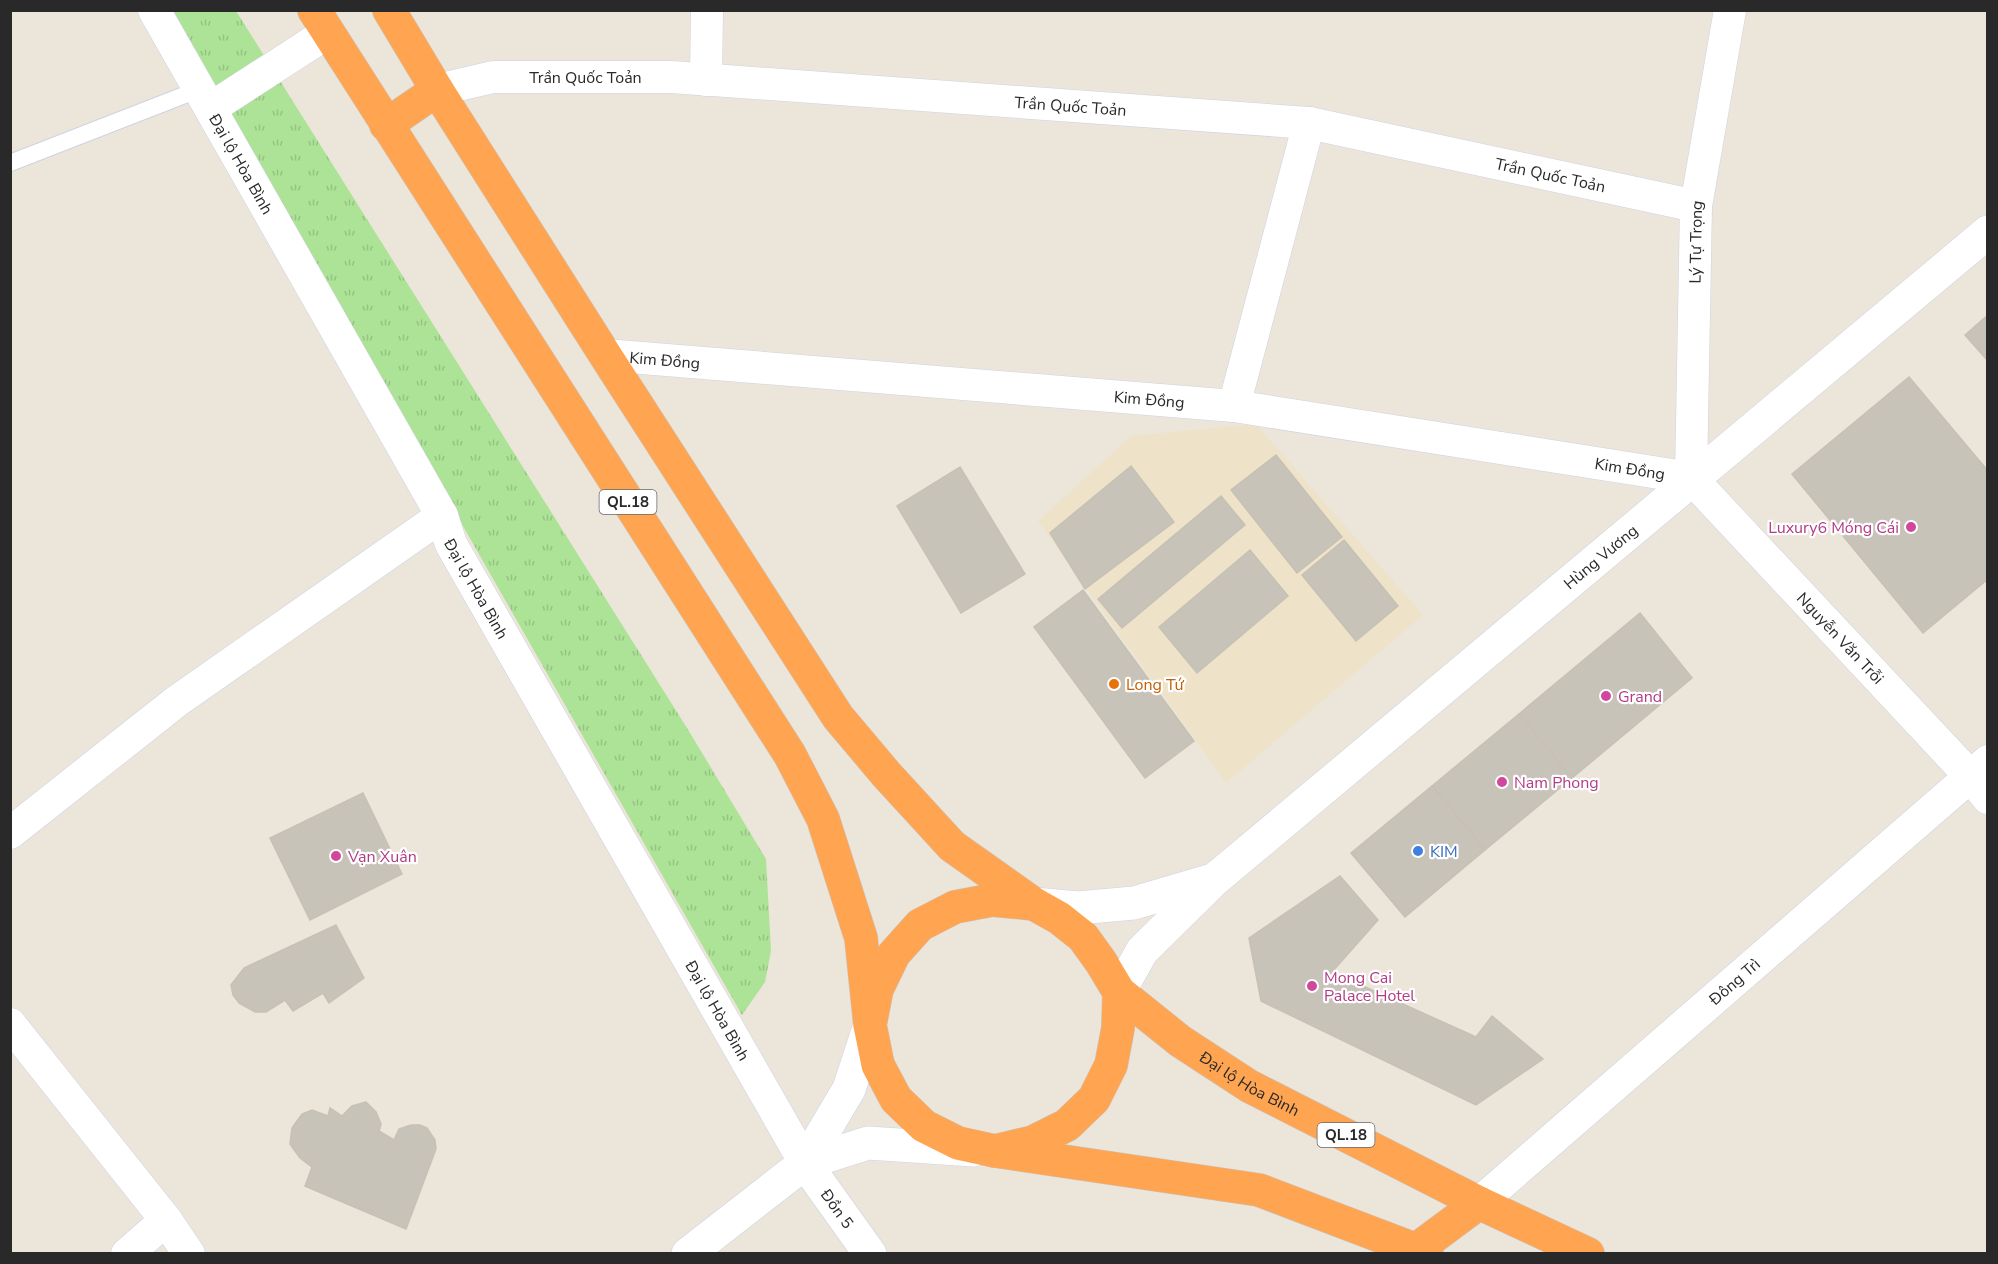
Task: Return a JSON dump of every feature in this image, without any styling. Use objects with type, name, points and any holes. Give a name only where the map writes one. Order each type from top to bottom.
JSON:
[{"type":"highway","points":[[389,10],[605,355],[838,717],[952,846],[1034,904],[1059,918],[1083,937],[1119,992],[1118,1028],[1111,1065],[1094,1099],[1067,1125],[1033,1142],[995,1151]]},
{"type":"highway","name":"QL.18","points":[[321,22],[790,755],[823,819],[861,938],[870,1025]]},
{"type":"highway","points":[[386,125],[437,90]]},
{"type":"highway","points":[[1034,904],[992,900],[954,907],[920,925],[894,954],[877,989],[870,1025],[878,1065],[896,1099],[924,1126],[958,1143],[995,1151],[1259,1190],[1418,1252],[1479,1203]]},
{"type":"highway","name":"Đại lộ Hòa Bình","points":[[1119,992],[1180,1041],[1249,1086],[1479,1203],[1588,1254]]},
{"type":"main road","name":"Hùng Vương","points":[[1119,992],[1142,951],[1214,880],[1691,478],[1988,232]]},
{"type":"main road","points":[[1034,904],[1078,908],[1134,903],[1214,880]]},
{"type":"main road","points":[[805,1163],[849,1089],[870,1025]]},
{"type":"main road","points":[[688,1254],[805,1163],[868,1143],[995,1151]]},
{"type":"main road","name":"Đồn 5","points":[[805,1163],[870,1254]]},
{"type":"street","name":"Đại lộ Hòa Bình","points":[[154,10],[442,516],[451,544],[805,1163]]},
{"type":"street","points":[[706,80],[707,10]]},
{"type":"street","name":"Lý Tự Trọng","points":[[1691,478],[1696,206],[1730,10]]},
{"type":"street","points":[[206,98],[321,22]]},
{"type":"street","name":"Trần Quốc Toản","points":[[437,90],[493,77],[671,77],[1309,123],[1696,206]]},
{"type":"street","points":[[1234,406],[1309,123]]},
{"type":"street","name":"Kim Đồng","points":[[605,355],[1234,406],[1691,478]]},
{"type":"street","name":"Nguyễn Văn Trỗi","points":[[1691,478],[1982,778]]},
{"type":"street","points":[[10,833],[177,702],[442,516]]},
{"type":"street","name":"Đông Trì","points":[[1479,1203],[1982,778]]},
{"type":"street","points":[[10,1024],[166,1220],[189,1254]]},
{"type":"street","points":[[127,1254],[166,1220]]},
{"type":"lane","points":[[10,163],[206,98]]},
{"type":"shaded area","points":[[1256,424],[1423,615],[1226,783],[1038,521],[1131,436]]},
{"type":"green space","points":[[169,11],[236,11],[687,728],[766,859],[771,951],[765,982],[742,1015]]},
{"type":"building","points":[[1988,315],[1988,361],[1965,335]]},
{"type":"building","name":"Luxury6 Móng Cái","points":[[1909,377],[1988,471],[1988,579],[1923,633],[1792,474]]},
{"type":"building","points":[[1276,455],[1342,537],[1297,573],[1231,490]]},
{"type":"building","points":[[1131,466],[1174,522],[1085,589],[1050,533]]},
{"type":"building","points":[[960,467],[1025,574],[961,613],[897,506]]},
{"type":"building","points":[[1221,496],[1245,525],[1122,628],[1098,599]]},
{"type":"building","points":[[1344,540],[1398,606],[1356,641],[1302,575]]},
{"type":"building","points":[[1250,550],[1288,596],[1197,673],[1159,627]]},
{"type":"building","name":"Long Tứ","points":[[1083,590],[1194,741],[1145,778],[1034,627]]},
{"type":"building","name":"Grand","points":[[1640,613],[1692,678],[1572,778],[1519,714]]},
{"type":"building","name":"Nam Phong","points":[[1519,714],[1572,778],[1485,850],[1432,786]]},
{"type":"building","name":"KIM","points":[[1432,786],[1485,850],[1405,917],[1351,853]]},
{"type":"building","name":"Vạn Xuân","points":[[363,793],[402,874],[310,920],[270,838]]},
{"type":"building","name":"Mong Cai Palace Hotel","points":[[1340,876],[1378,920],[1332,972],[1476,1037],[1492,1016],[1543,1059],[1476,1105],[1261,1001],[1249,938]]},
{"type":"building","points":[[336,925],[364,978],[329,1003],[323,993],[293,1011],[285,1000],[266,1012],[255,1012],[239,1003],[233,995],[231,985],[244,968]]},
{"type":"building","points":[[366,1102],[376,1112],[381,1124],[379,1131],[394,1140],[399,1129],[420,1125],[427,1128],[435,1140],[436,1149],[406,1229],[305,1186],[312,1167],[300,1158],[290,1144],[292,1128],[302,1114],[312,1110],[328,1116],[330,1108],[342,1116],[352,1106]]},
{"type":"place","name":"Luxury6 Móng Cái","points":[[1911,527]]},
{"type":"place","name":"Long Tứ","points":[[1114,684]]},
{"type":"place","name":"Grand","points":[[1606,696]]},
{"type":"place","name":"Nam Phong","points":[[1502,782]]},
{"type":"place","name":"KIM","points":[[1418,851]]},
{"type":"place","name":"Vạn Xuân","points":[[336,856]]},
{"type":"place","name":"Mong Cai Palace Hotel","points":[[1312,986]]}]
